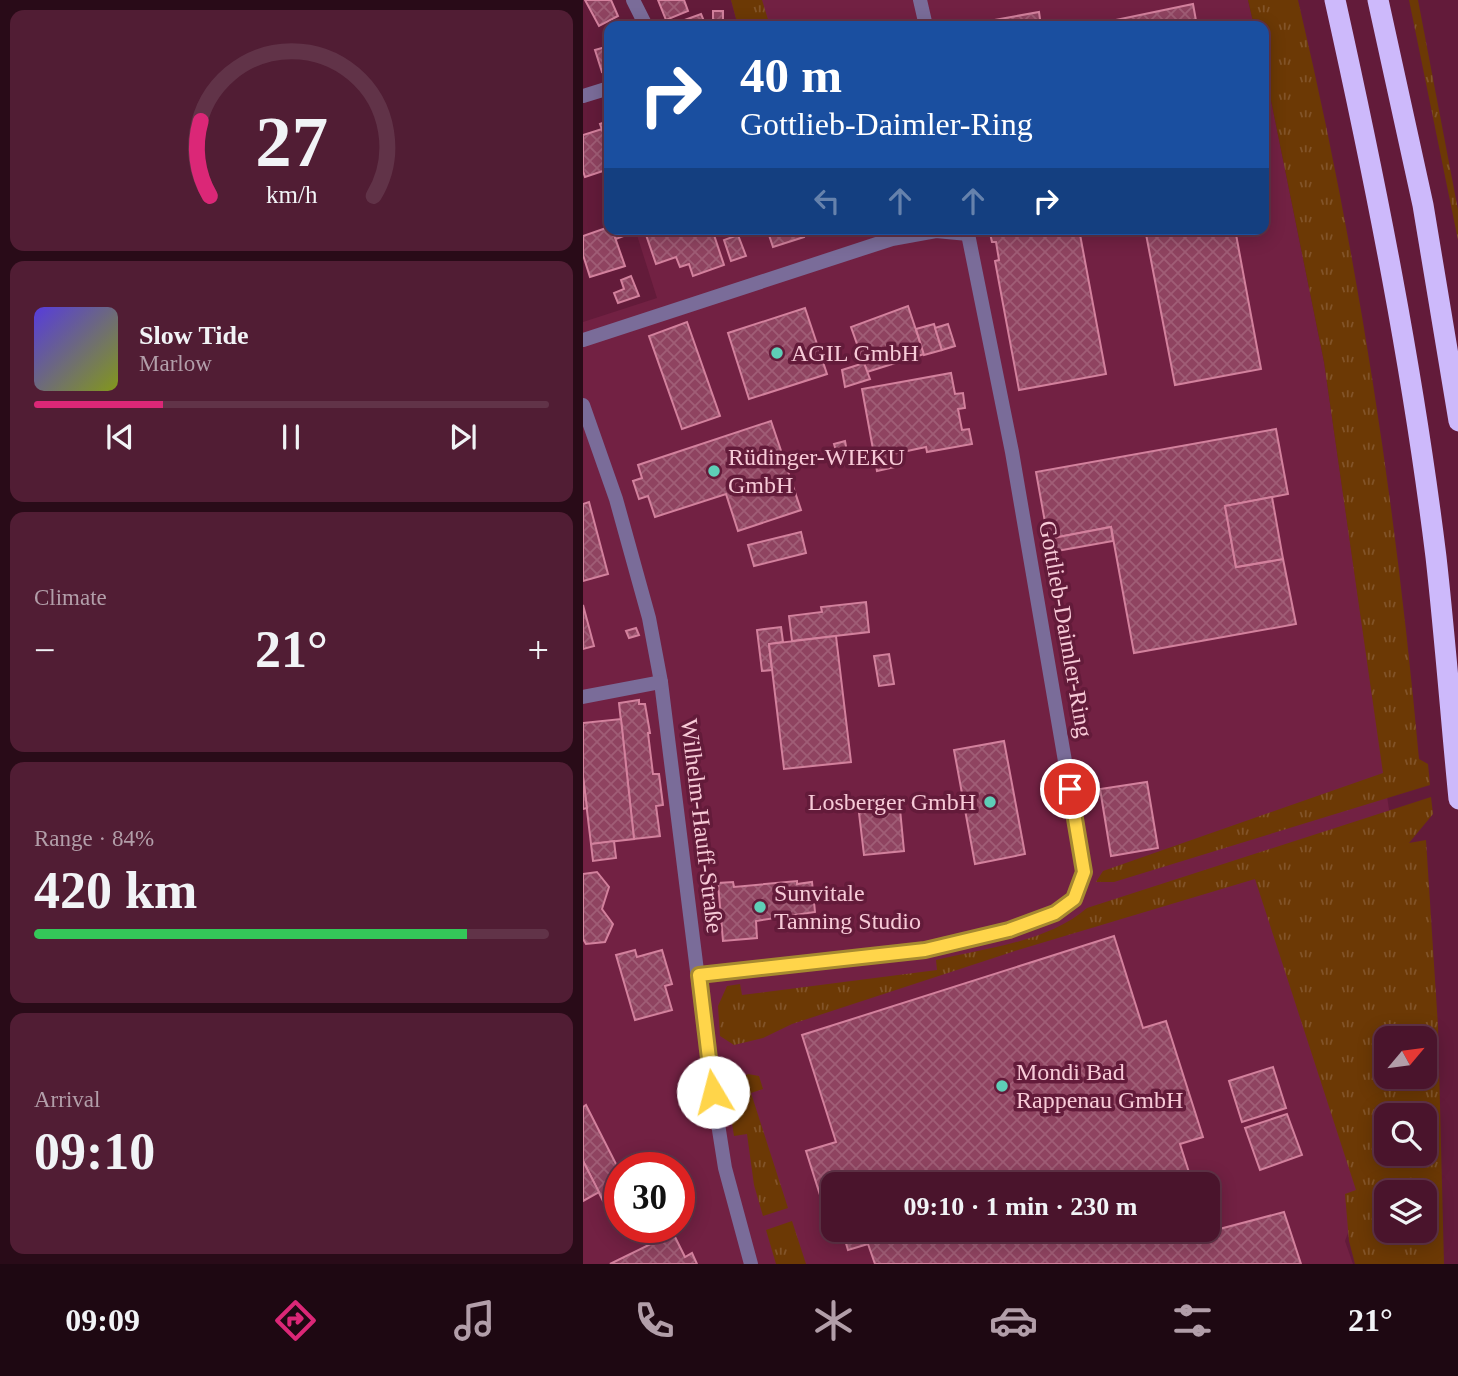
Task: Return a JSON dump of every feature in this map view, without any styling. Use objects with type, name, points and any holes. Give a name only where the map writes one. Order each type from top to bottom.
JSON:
[{"type":"highway","points":[[1335,0],[1381,215],[1418,438],[1436,556],[1458,799]]},
{"type":"highway","points":[[1378,0],[1423,205],[1458,421]]},
{"type":"street","points":[[633,0],[644,21]]},
{"type":"street","points":[[920,0],[925,21]]},
{"type":"street","points":[[583,96],[604,90]]},
{"type":"street","name":"Gottlieb-Daimler-Ring","points":[[583,340],[907,235]]},
{"type":"street","name":"Gottlieb-Daimler-Ring","points":[[699,975],[925,950],[1009,930],[1055,913],[1074,899],[1084,872],[1012,452],[968,235]]},
{"type":"street","name":"Wilhelm-Hauff-Straße","points":[[583,405],[616,499],[649,618],[661,682],[709,1067],[725,1168],[751,1264]]},
{"type":"street","points":[[583,697],[661,682]]},
{"type":"shaded area","points":[[731,0],[1248,0],[1253,21],[737,21]]},
{"type":"shaded area","points":[[1269,91],[1324,362],[1393,837],[1386,1026],[1374,1026],[1374,1089],[1386,1089],[1386,1103],[1374,1103],[1374,1163],[1345,1241],[1353,1264],[583,1264],[583,322],[657,298],[637,235],[1269,235]]},
{"type":"green space","points":[[731,0],[762,0],[768,21],[737,21]]},
{"type":"green space","points":[[1248,0],[1298,0],[1339,188],[1372,377],[1399,568],[1419,759],[1428,764],[1430,785],[1114,882],[1096,882],[1103,871],[1383,773],[1324,362],[1269,91],[1269,21],[1253,21]]},
{"type":"green space","points":[[1409,0],[1418,0],[1458,210],[1458,240]]},
{"type":"green space","points":[[1431,797],[1433,814],[1409,843],[1426,840],[1438,1026],[1444,1264],[1355,1264],[1349,1241],[1345,1194],[1356,1190],[1255,879],[1018,950],[792,1024],[763,1038],[734,1045],[720,1036],[718,1006],[727,986],[740,984],[742,995],[937,970],[936,960],[1016,942],[1071,920],[1087,908]]},
{"type":"green space","points":[[748,1074],[759,1076],[763,1089],[751,1093],[788,1208],[763,1216],[754,1185],[747,1134],[734,1136],[728,1099],[734,1082]]},
{"type":"green space","points":[[792,1221],[806,1264],[776,1264],[766,1230]]},
{"type":"building","points":[[585,0],[611,0],[618,16],[599,26]]},
{"type":"building","points":[[658,0],[684,0],[688,11],[666,20]]},
{"type":"building","points":[[1193,4],[1196,21],[1111,21]]},
{"type":"building","points":[[713,11],[723,11],[723,21],[713,21]]},
{"type":"building","points":[[1039,12],[1040,21],[989,21]]},
{"type":"building","points":[[701,14],[704,21],[682,21]]},
{"type":"building","points":[[604,47],[604,71],[602,72],[595,50]]},
{"type":"building","points":[[602,129],[604,135],[604,171],[585,177],[583,171],[583,135]]},
{"type":"building","points":[[604,229],[604,235],[614,235],[625,266],[590,277],[583,255],[583,236]]},
{"type":"building","points":[[646,235],[714,235],[724,265],[693,276],[689,264],[680,267],[676,257],[656,264]]},
{"type":"building","points":[[738,235],[746,256],[731,261],[724,240]]},
{"type":"building","points":[[769,235],[804,235],[804,237],[773,247]]},
{"type":"building","points":[[990,235],[1080,235],[1106,374],[1019,390],[995,261],[999,260],[996,242],[992,242]]},
{"type":"building","points":[[1146,235],[1236,235],[1261,369],[1175,385]]},
{"type":"building","points":[[631,276],[639,296],[618,303],[614,293],[624,289],[621,280]]},
{"type":"building","points":[[908,306],[924,354],[867,372],[851,327]]},
{"type":"building","name":"AGIL GmbH","points":[[805,308],[827,374],[749,399],[728,333]]},
{"type":"building","points":[[687,322],[720,416],[682,429],[649,336]]},
{"type":"building","points":[[934,324],[942,350],[924,355],[916,329]]},
{"type":"building","points":[[948,324],[955,346],[942,350],[935,328]]},
{"type":"building","points":[[864,363],[870,379],[845,387],[842,370]]},
{"type":"building","points":[[951,373],[955,394],[963,393],[965,408],[958,409],[962,430],[969,429],[972,444],[927,452],[926,447],[893,454],[895,467],[877,471],[862,389]]},
{"type":"building","name":"Rüdinger-WIEKU GmbH","points":[[771,421],[801,510],[738,531],[726,494],[655,517],[648,496],[639,499],[633,481],[642,478],[638,465]]},
{"type":"building","points":[[1276,429],[1288,494],[1225,506],[1236,567],[1283,559],[1296,624],[1134,653],[1111,527],[1048,539],[1036,472]]},
{"type":"building","points":[[845,441],[847,452],[837,454],[834,444]]},
{"type":"building","points":[[1272,497],[1283,559],[1236,567],[1225,506]]},
{"type":"building","points":[[589,502],[608,574],[583,581],[583,504]]},
{"type":"building","points":[[1111,527],[1113,541],[1051,552],[1048,539]]},
{"type":"building","points":[[801,532],[806,553],[754,566],[748,545]]},
{"type":"building","points":[[866,602],[869,632],[792,641],[789,616],[822,612],[821,607]]},
{"type":"building","points":[[583,605],[594,646],[583,649]]},
{"type":"building","points":[[781,627],[783,642],[769,644],[772,670],[762,671],[757,630]]},
{"type":"building","points":[[636,628],[639,635],[629,638],[626,631]]},
{"type":"building","points":[[836,636],[851,762],[784,769],[769,644]]},
{"type":"building","points":[[889,654],[894,684],[879,686],[874,656]]},
{"type":"building","points":[[639,700],[639,704],[645,704],[653,774],[659,774],[663,805],[656,806],[660,836],[634,839],[619,703]]},
{"type":"building","points":[[621,719],[634,839],[591,844],[583,777],[583,723]]},
{"type":"building","name":"Losberger GmbH","points":[[1004,741],[1025,854],[975,864],[954,750]]},
{"type":"building","points":[[583,777],[587,808],[583,809]]},
{"type":"building","points":[[1147,782],[1158,848],[1111,856],[1100,789]]},
{"type":"building","points":[[900,809],[904,851],[864,855],[859,813]]},
{"type":"building","points":[[614,841],[616,858],[593,861],[591,844]]},
{"type":"building","points":[[597,872],[609,887],[602,909],[613,924],[605,942],[586,944],[583,939],[583,874]]},
{"type":"building","points":[[797,881],[797,884],[812,882],[815,912],[756,921],[757,938],[723,941],[718,883],[733,882],[734,887]]},
{"type":"building","name":"Mondi Bad Rappenau GmbH","points":[[1114,936],[1143,1028],[1166,1021],[1203,1137],[1180,1144],[1189,1172],[821,1172],[820,1195],[806,1151],[836,1142],[802,1035]]},
{"type":"building","points":[[635,950],[637,957],[662,950],[672,984],[665,986],[672,1010],[635,1020],[616,955]]},
{"type":"building","points":[[1273,1067],[1286,1108],[1242,1122],[1229,1081]]},
{"type":"building","points":[[586,1105],[610,1152],[604,1152],[603,1201],[583,1161],[583,1107]]},
{"type":"building","points":[[1287,1114],[1302,1155],[1260,1170],[1245,1128]]},
{"type":"building","points":[[583,1161],[599,1192],[583,1201]]},
{"type":"building","points":[[1284,1212],[1301,1264],[875,1264],[868,1244],[848,1250],[846,1242],[1220,1242],[1220,1229]]},
{"type":"building","points":[[653,1243],[678,1243],[685,1257],[692,1253],[697,1264],[610,1264]]},
{"type":"place","name":"AGIL GmbH","points":[[777,353]]},
{"type":"place","name":"Rüdinger-WIEKU GmbH","points":[[714,471]]},
{"type":"place","name":"Losberger GmbH","points":[[990,802]]},
{"type":"place","name":"Sunvitale Tanning Studio","points":[[760,907]]},
{"type":"place","name":"Mondi Bad Rappenau GmbH","points":[[1002,1086]]},
{"type":"route","points":[[713,1092],[699,975],[925,950],[1009,930],[1055,913],[1074,899],[1084,872],[1070,789]]}]
